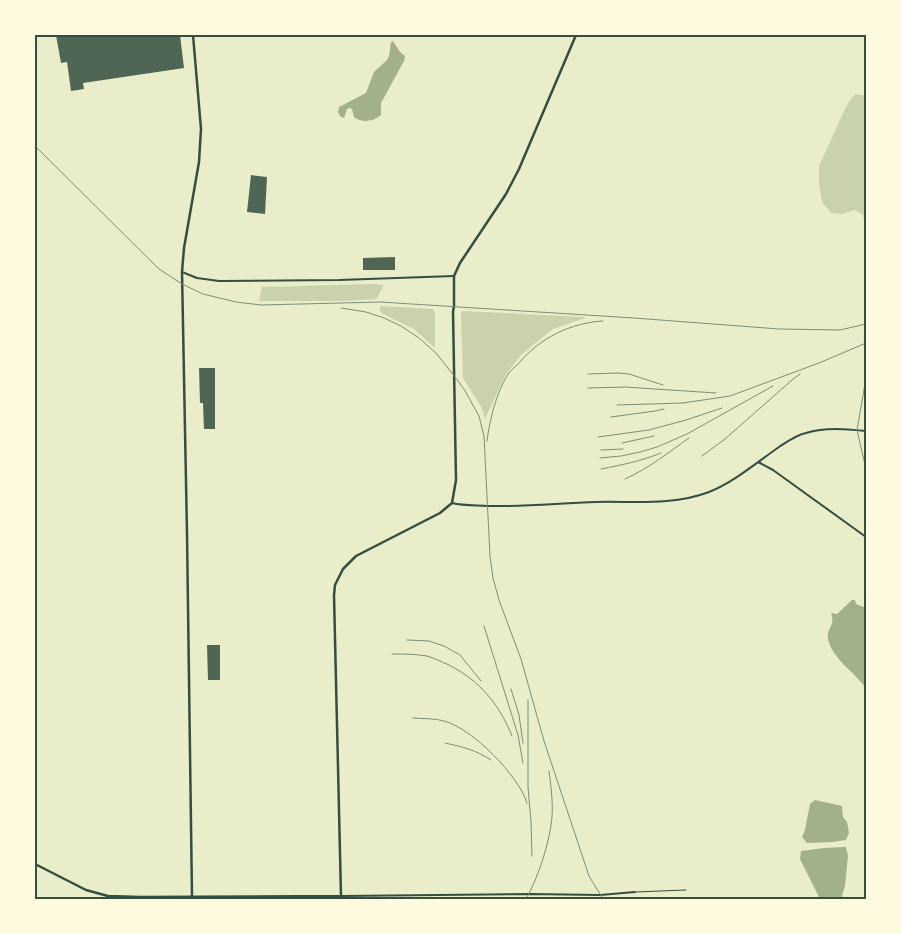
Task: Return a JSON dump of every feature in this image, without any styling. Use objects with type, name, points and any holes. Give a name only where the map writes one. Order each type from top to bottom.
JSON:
[{"type":"street","points":[[192,898],[182,272],[184,248],[199,162],[201,129],[193,35]]},
{"type":"street","points":[[341,896],[335,585],[343,569],[356,556],[440,513],[452,502],[456,480],[454,276],[460,263],[506,194],[519,169],[576,35]]},
{"type":"street","points":[[182,272],[196,278],[219,281],[368,280],[454,276]]},
{"type":"street","points":[[452,502],[464,506],[526,506],[596,502],[679,501],[695,497],[726,484],[804,433],[825,429],[866,431]]},
{"type":"street","points":[[758,462],[773,470],[866,537]]},
{"type":"street","points":[[35,864],[86,890],[108,896],[140,898],[600,895],[636,892]]},
{"type":"lane","points":[[636,892],[686,890]]},
{"type":"shaded area","points":[[393,41],[405,56],[381,103],[381,115],[364,121],[354,117],[350,108],[347,109],[344,118],[340,116],[338,112],[339,107],[366,93],[374,72],[387,60],[391,42]]},
{"type":"shaded area","points":[[856,94],[866,96],[866,223],[863,215],[855,210],[842,214],[831,213],[822,202],[819,183],[819,166],[845,109]]},
{"type":"shaded area","points":[[384,285],[375,299],[259,301],[262,287]]},
{"type":"shaded area","points":[[380,306],[433,309],[435,312],[435,348],[414,329],[383,314],[380,311]]},
{"type":"shaded area","points":[[462,311],[585,318],[553,329],[522,354],[506,374],[485,419],[482,408],[463,378]]},
{"type":"shaded area","points":[[852,600],[866,608],[866,688],[839,659],[830,646],[828,639],[828,632],[832,624],[831,613],[837,614]]},
{"type":"shaded area","points":[[815,800],[842,806],[843,817],[847,822],[849,833],[846,840],[807,843],[802,837],[810,804]]},
{"type":"shaded area","points":[[846,847],[848,856],[845,886],[841,899],[820,899],[800,859],[801,851]]},
{"type":"building","points":[[56,35],[180,35],[184,68],[83,83],[84,89],[71,91],[67,62],[61,63]]},
{"type":"building","points":[[251,175],[267,177],[265,214],[247,212]]},
{"type":"building","points":[[395,257],[395,270],[363,270],[363,258]]},
{"type":"building","points":[[199,368],[215,368],[215,429],[204,429],[203,403],[200,403]]},
{"type":"building","points":[[207,645],[220,645],[220,680],[208,680]]},
{"type":"railway","points":[[35,146],[159,269],[182,284],[203,294],[236,302],[261,305],[380,302],[779,329],[840,330],[866,324]]},
{"type":"railway","points":[[341,308],[366,312],[384,318],[419,338],[436,353],[455,377],[479,416],[484,436],[490,556],[493,578],[499,600],[521,659],[544,741],[589,876],[603,899]]},
{"type":"railway","points":[[487,441],[497,398],[510,371],[536,346],[556,333],[579,325],[603,321]]},
{"type":"railway","points":[[617,405],[683,403],[730,396],[819,363],[866,343]]},
{"type":"railway","points":[[588,374],[629,374],[663,385]]},
{"type":"railway","points":[[702,456],[725,439],[800,374]]},
{"type":"railway","points":[[866,378],[857,430],[866,469]]},
{"type":"railway","points":[[600,458],[621,456],[657,447],[687,434],[773,386]]},
{"type":"railway","points":[[588,388],[625,387],[716,393]]},
{"type":"railway","points":[[598,437],[649,430],[722,408]]},
{"type":"railway","points":[[611,417],[664,409]]},
{"type":"railway","points":[[622,443],[654,436]]},
{"type":"railway","points":[[625,479],[650,465],[689,438]]},
{"type":"railway","points":[[601,450],[623,449]]},
{"type":"railway","points":[[601,469],[631,463],[661,453]]},
{"type":"railway","points":[[484,626],[518,735],[523,763]]},
{"type":"railway","points":[[407,640],[429,641],[444,646],[460,655],[481,681]]},
{"type":"railway","points":[[392,654],[427,656],[460,671],[487,694],[507,724],[512,736]]},
{"type":"railway","points":[[511,689],[519,715],[523,743]]},
{"type":"railway","points":[[528,700],[528,787],[532,856]]},
{"type":"railway","points":[[413,718],[444,721],[468,733],[505,767],[515,780],[527,803]]},
{"type":"railway","points":[[445,743],[469,749],[491,760]]},
{"type":"railway","points":[[526,899],[543,860],[551,827],[552,806],[549,771]]}]
